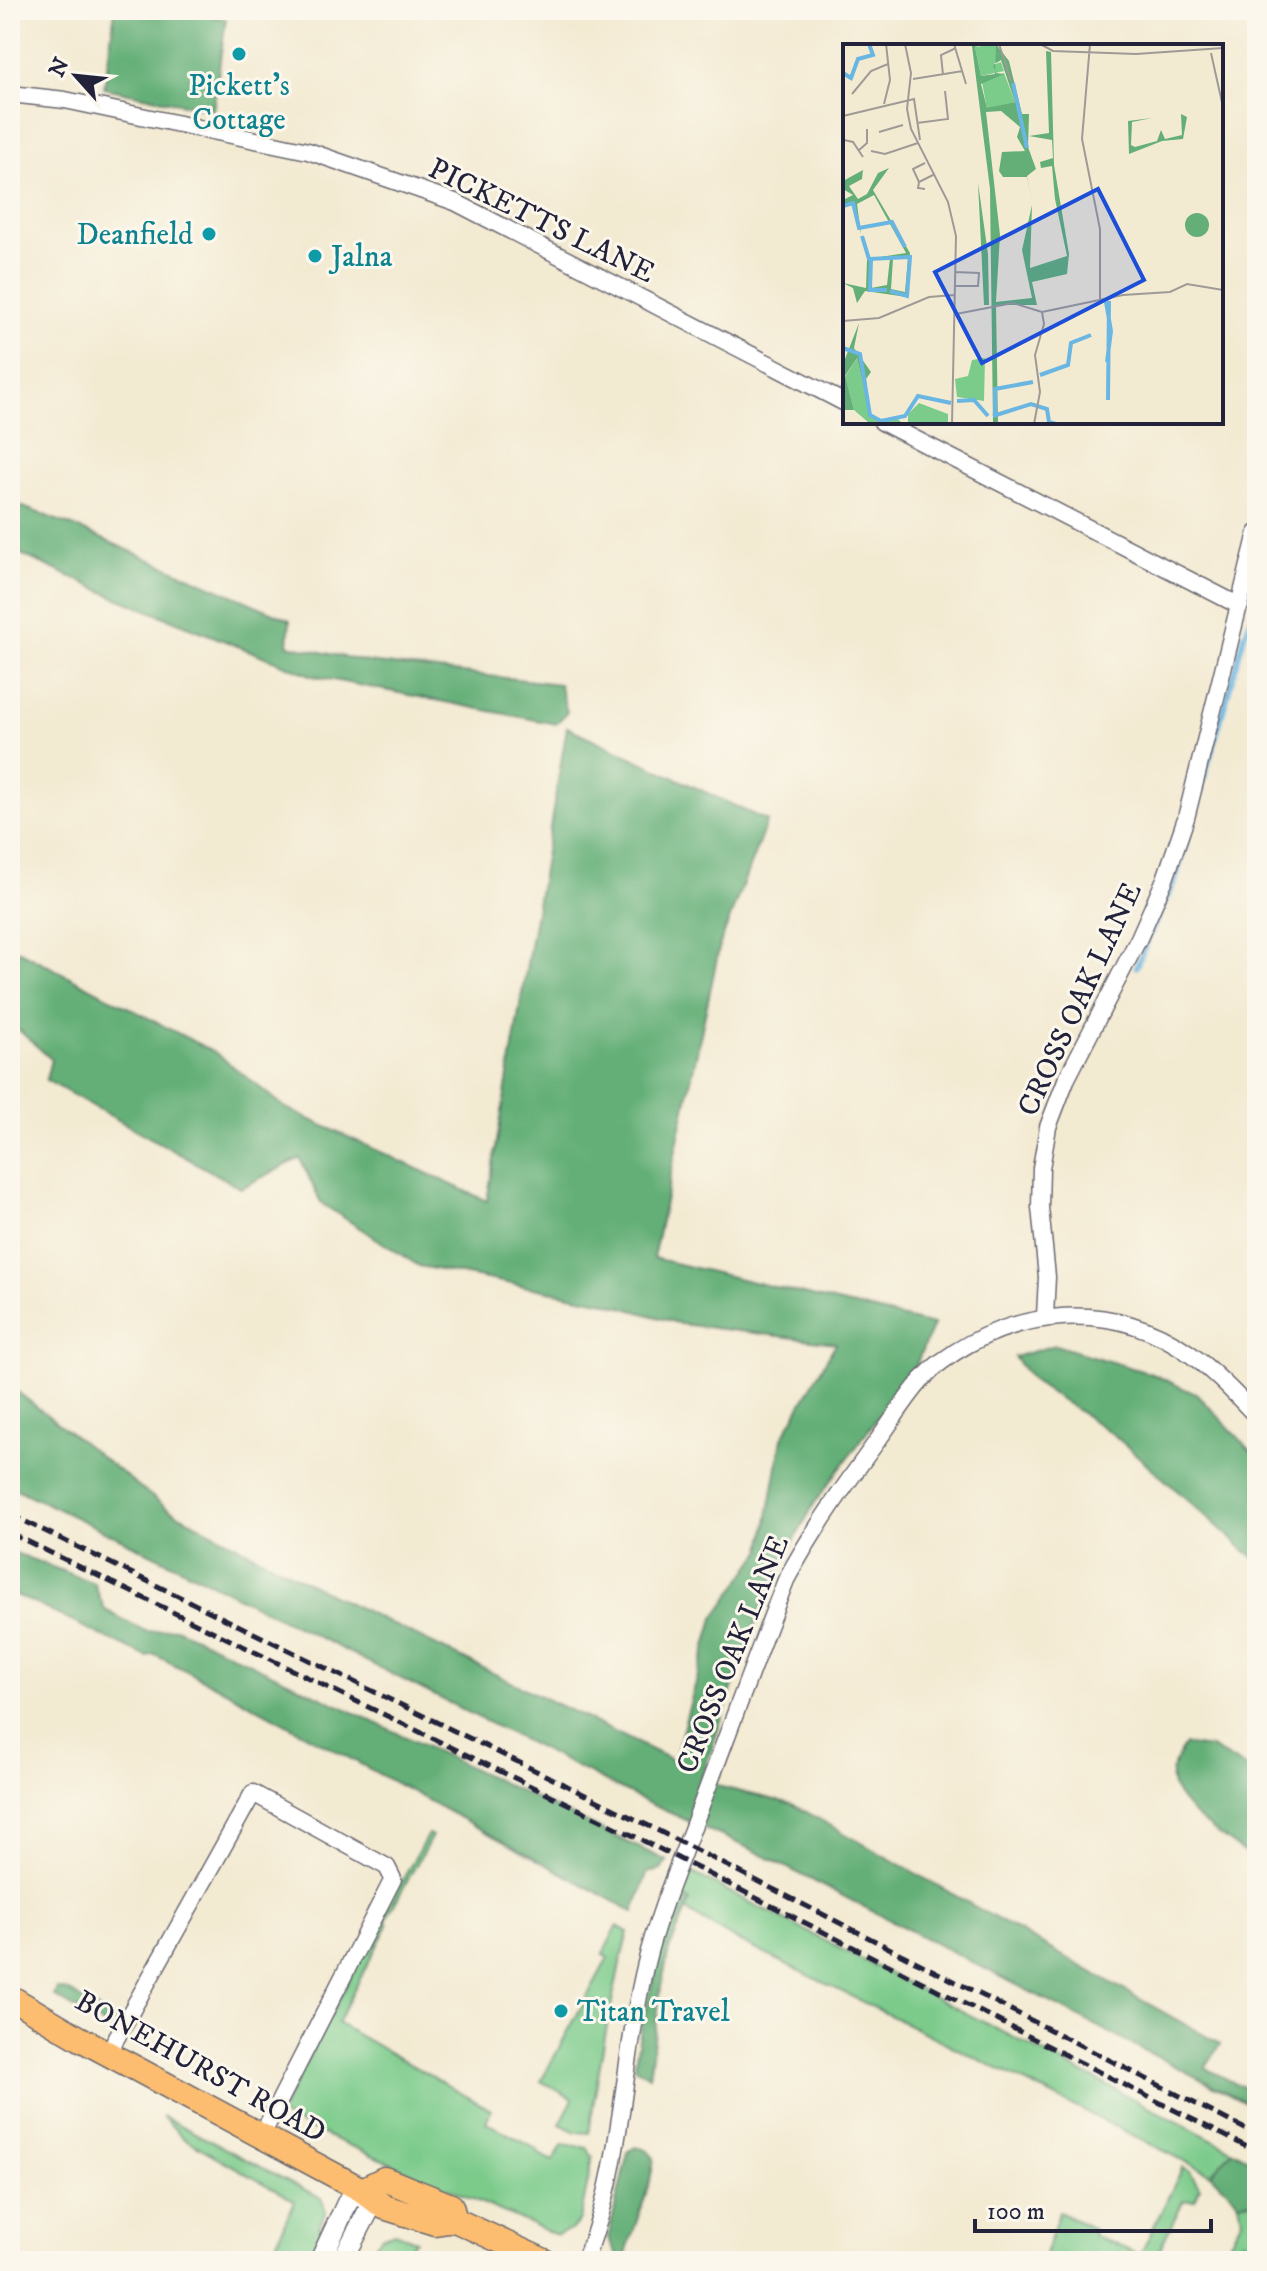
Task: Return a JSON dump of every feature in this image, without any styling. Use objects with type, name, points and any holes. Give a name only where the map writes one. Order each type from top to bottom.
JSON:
[{"type":"main road","name":"BONEHURST ROAD","points":[[10,1997],[362,2190],[384,2207],[435,2223],[455,2220],[544,2261]]},
{"type":"street","name":"PICKETTS LANE","points":[[10,94],[65,100],[308,151],[455,202],[843,402]]},
{"type":"street","points":[[886,424],[1240,606]]},
{"type":"street","name":"CROSS OAK LANE","points":[[584,2261],[602,2207],[633,2023],[653,1938],[786,1580],[809,1538],[900,1408],[940,1363],[993,1331],[1045,1316],[1047,1277],[1040,1207],[1041,1168],[1048,1127],[1066,1080],[1139,938],[1165,879],[1186,818],[1257,533]]},
{"type":"street","points":[[1045,1316],[1112,1320],[1150,1332],[1188,1352],[1221,1379],[1257,1417]]},
{"type":"street","points":[[108,2053],[253,1793],[387,1867],[393,1879],[262,2135]]},
{"type":"street","points":[[320,2261],[348,2201],[362,2190],[370,2208],[342,2261]]},
{"type":"green space","points":[[115,10],[184,10],[226,19],[213,110],[104,88]]},
{"type":"green space","points":[[10,502],[290,620],[288,645],[368,662],[559,684],[567,712],[556,724],[313,676],[117,598],[10,549]]},
{"type":"green space","points":[[567,727],[767,821],[720,944],[653,1258],[933,1325],[915,1367],[814,1504],[771,1583],[702,1777],[721,1787],[792,1804],[1220,2044],[1205,2068],[1257,2094],[1257,2108],[751,1849],[648,1803],[175,1565],[10,1486],[10,1386],[168,1509],[328,1593],[674,1761],[714,1618],[762,1550],[782,1438],[836,1343],[681,1324],[601,1301],[419,1266],[321,1203],[300,1158],[241,1188],[46,1080],[51,1059],[10,1022],[10,946],[216,1053],[287,1109],[487,1201]]},
{"type":"green space","points":[[1055,1345],[1155,1375],[1198,1395],[1257,1457],[1257,1561],[1114,1435],[1032,1380],[1014,1357]]},
{"type":"green space","points":[[10,1551],[94,1583],[105,1610],[147,1632],[176,1628],[667,1861],[661,1870],[647,1873],[634,1912],[207,1681],[153,1654],[147,1657],[10,1592]]},
{"type":"green space","points":[[1185,1745],[1211,1748],[1257,1774],[1257,1862],[1198,1818],[1179,1797],[1173,1786],[1172,1770]]},
{"type":"green space","points":[[428,1834],[432,1836],[386,1919],[388,1925],[337,2023],[491,2110],[486,2122],[553,2161],[563,2144],[587,2148],[593,2157],[580,2220],[571,2230],[556,2235],[279,2115]]},
{"type":"green space","points":[[683,1868],[1233,2150],[1211,2174],[729,1936],[686,1910],[690,1901],[674,1891]]},
{"type":"green space","points":[[674,1891],[690,1901],[669,1950],[649,2076],[635,2067],[636,2056]]},
{"type":"green space","points":[[617,1926],[628,1932],[606,2032],[589,2133],[576,2132],[560,2124],[573,2099],[541,2081],[608,1958],[603,1954]]},
{"type":"green space","points":[[57,1989],[68,1991],[119,2022],[112,2030],[54,1996]]},
{"type":"green space","points":[[162,2116],[321,2198],[326,2211],[307,2261],[268,2261],[295,2201],[183,2138]]},
{"type":"green space","points":[[635,2147],[648,2150],[654,2158],[625,2259],[619,2258],[608,2238],[628,2152]]},
{"type":"green space","points":[[1233,2150],[1257,2163],[1257,2201],[1239,2202],[1211,2174]]},
{"type":"green space","points":[[1183,2167],[1190,2171],[1200,2188],[1195,2200],[1183,2201],[1154,2261],[1043,2261],[1059,2212],[1094,2229],[1093,2235],[1140,2255]]},
{"type":"green space","points":[[1257,2201],[1257,2257],[1244,2241],[1218,2261],[1242,2220],[1239,2202]]},
{"type":"green space","points":[[395,2232],[416,2240],[397,2261],[363,2261],[382,2236]]},
{"type":"green space","points":[[1244,2240],[1257,2261],[1218,2261]]},
{"type":"waterway","points":[[1136,967],[1176,879],[1245,634],[1257,603]]},
{"type":"railway","points":[[10,1514],[645,1824],[1257,2135]]},
{"type":"railway","points":[[10,1533],[638,1838],[1257,2152]]},
{"type":"place","name":"Pickett's Cottage","points":[[239,54]]},
{"type":"place","name":"Deanfield","points":[[209,234]]},
{"type":"place","name":"Jalna","points":[[315,256]]},
{"type":"place","name":"Titan Travel","points":[[561,2011]]}]
